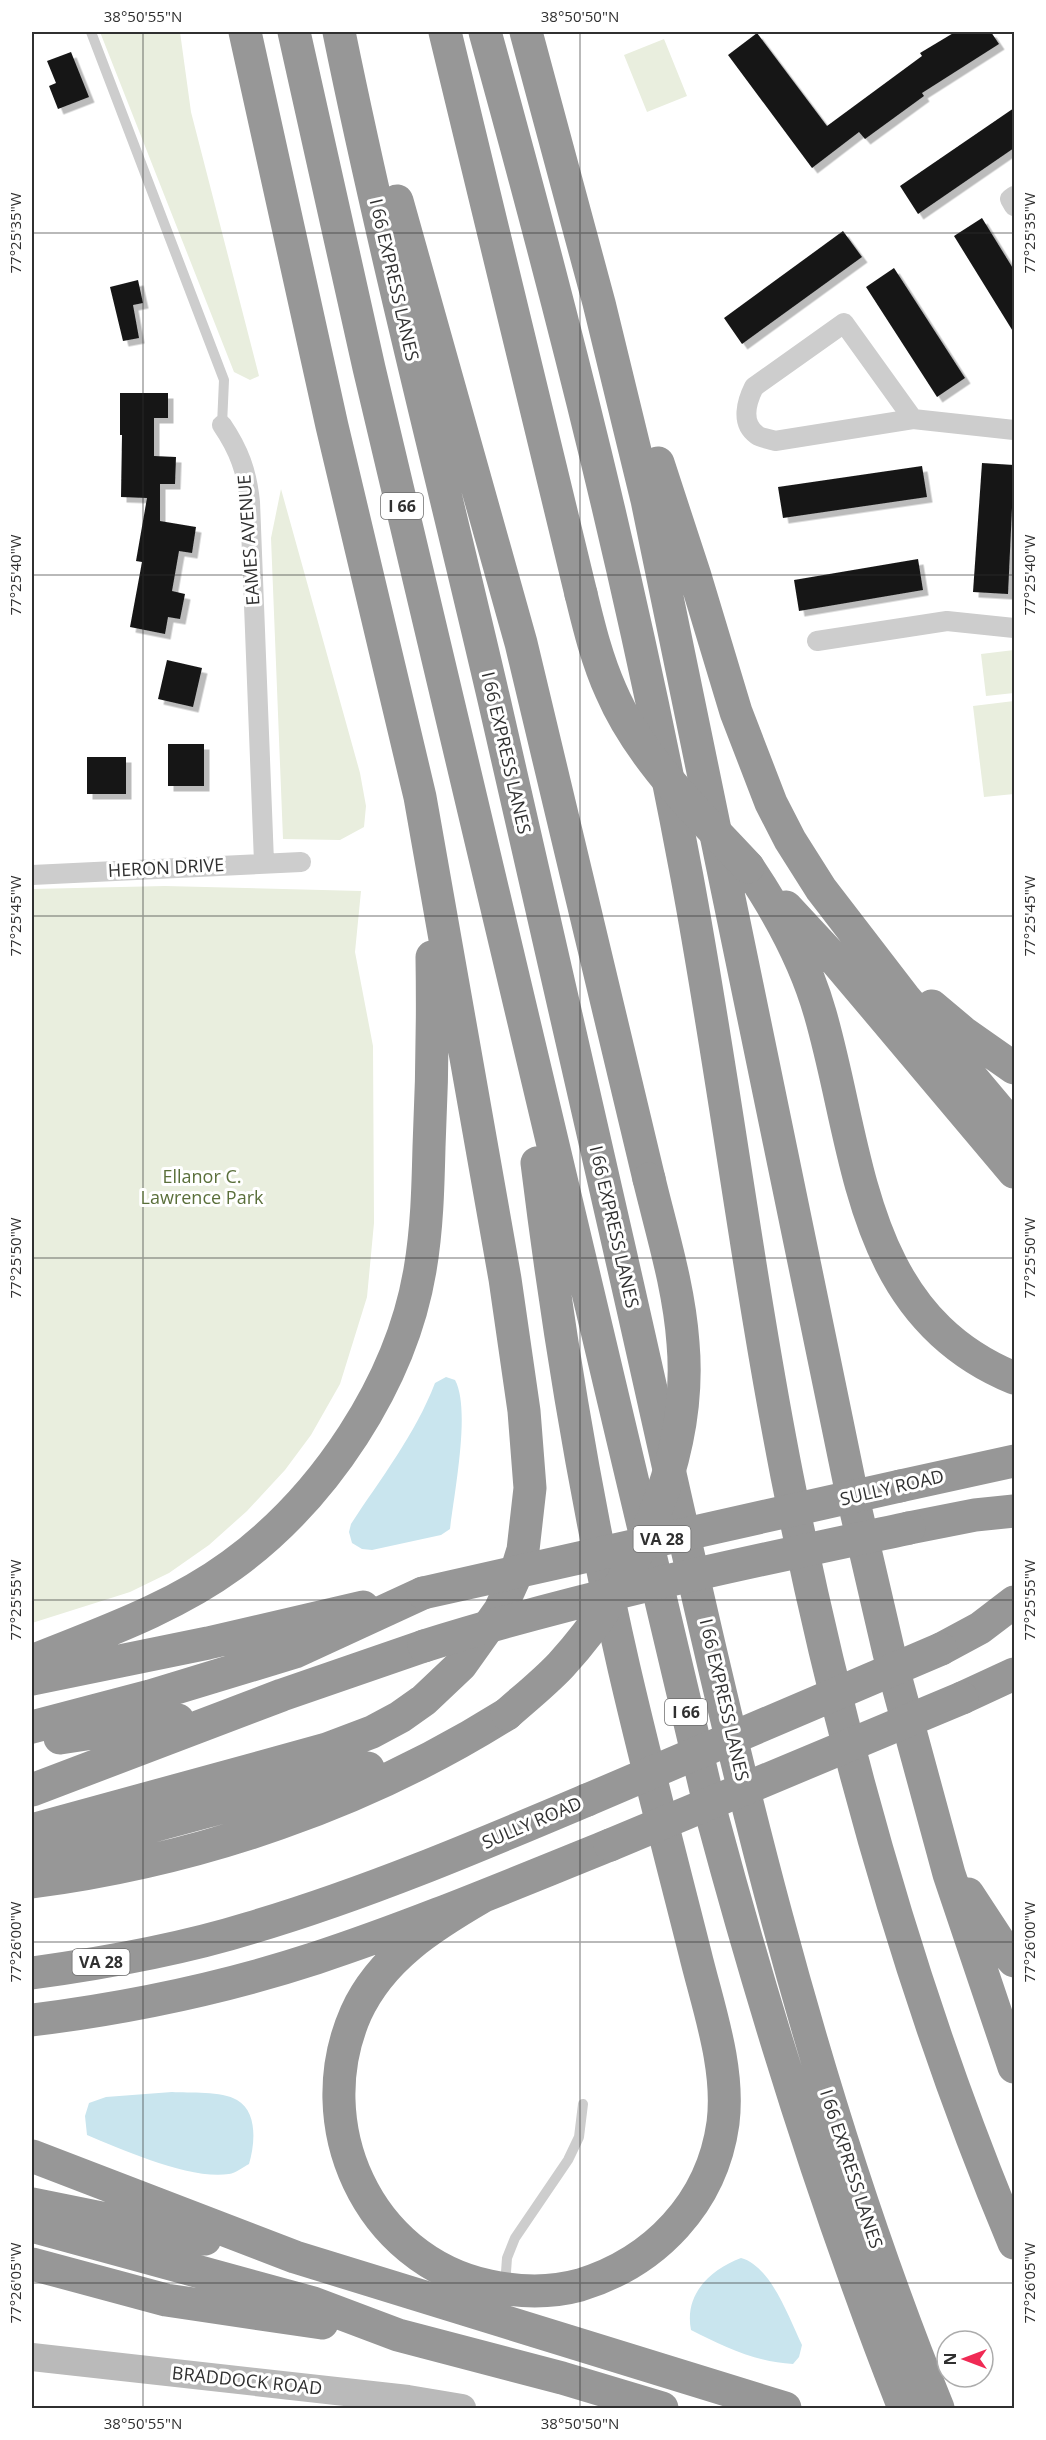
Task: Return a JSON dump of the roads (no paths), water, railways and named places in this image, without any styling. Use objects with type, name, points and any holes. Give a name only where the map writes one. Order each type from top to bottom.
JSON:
[{"type":"highway","points":[[32,1830],[327,1749],[372,1732],[424,1700],[461,1665],[500,1610],[514,1579],[523,1550],[530,1488],[524,1411],[490,1193],[420,797],[329,415],[245,32]]},
{"type":"highway","name":"I 66","points":[[294,32],[369,368],[681,1694],[743,1934],[806,2141],[846,2256],[904,2409]]},
{"type":"highway","points":[[320,32],[388,338],[506,834],[568,1027]]},
{"type":"highway","name":"I 66 EXPRESS LANES","points":[[339,32],[398,299],[492,692],[714,1660],[791,1974],[847,2160],[903,2320],[938,2409]]},
{"type":"highway","points":[[32,1882],[153,1860],[249,1833],[298,1816],[390,1779],[460,1743],[507,1714],[560,1666],[601,1614],[649,1526],[672,1461],[684,1392],[684,1345],[677,1300],[524,653],[350,32]]},
{"type":"highway","points":[[445,32],[581,594],[611,691],[624,716],[656,764],[748,867],[771,902],[1014,1172]]},
{"type":"highway","points":[[484,32],[525,179],[590,435],[658,734],[695,923],[785,1462],[803,1554],[839,1710],[879,1858],[910,1958],[960,2104],[1012,2235]]},
{"type":"highway","points":[[526,32],[582,237],[657,545],[867,1563],[907,1726],[934,1822],[974,1953],[1014,2067]]},
{"type":"highway","points":[[582,237],[689,555],[722,671],[753,759],[790,840],[821,889],[904,997],[1014,1128]]},
{"type":"highway","points":[[32,1661],[156,1609],[194,1590],[232,1565],[288,1515],[329,1468],[362,1421],[390,1365],[412,1306],[420,1271],[426,1229],[430,1126],[432,951],[411,801],[412,762]]},
{"type":"highway","points":[[800,935],[865,1204],[888,1259],[919,1306],[946,1335],[983,1362],[1014,1378]]},
{"type":"highway","points":[[862,941],[937,1011],[1014,1068]]},
{"type":"highway","points":[[482,1897],[422,1934],[396,1956],[375,1982],[358,2010],[347,2039],[341,2072],[339,2101],[342,2131],[350,2162],[364,2194],[379,2217],[398,2238],[440,2270],[463,2279],[505,2289],[548,2290],[575,2286],[605,2276],[632,2263],[657,2245],[677,2225],[705,2183],[719,2144],[724,2104],[716,2038],[624,1667],[571,1404],[539,1179],[518,1000]]},
{"type":"highway","name":"SULLY ROAD","points":[[32,1679],[208,1642],[1014,1461]]},
{"type":"highway","points":[[32,1790],[282,1695],[424,1646],[521,1617],[590,1599],[909,1528],[1014,1510]]},
{"type":"highway","points":[[32,1727],[150,1696],[295,1652],[423,1593]]},
{"type":"highway","points":[[941,1649],[980,1628],[1014,1602]]},
{"type":"highway","name":"SULLY ROAD","points":[[32,1973],[171,1949],[249,1929],[328,1903],[444,1860],[1014,1618]]},
{"type":"highway","points":[[32,2020],[134,2004],[247,1978],[316,1958],[482,1897],[610,1845],[962,1698],[1014,1674]]},
{"type":"highway","points":[[32,1742],[177,1720],[282,1695]]},
{"type":"highway","points":[[32,1851],[134,1831],[356,1773],[433,1747],[507,1714]]},
{"type":"highway","points":[[934,1822],[956,1872],[980,1913],[1014,1961]]},
{"type":"highway","points":[[32,2156],[295,2257],[785,2409]]},
{"type":"highway","points":[[32,2204],[295,2257]]},
{"type":"highway","points":[[32,2226],[313,2303],[398,2335],[562,2378],[662,2409]]},
{"type":"highway","points":[[32,2264],[166,2301],[398,2335]]},
{"type":"main road","name":"BRADDOCK ROAD","points":[[32,2357],[396,2397],[462,2409]]},
{"type":"street","points":[[1014,196],[1010,199],[1014,206]]},
{"type":"street","points":[[913,420],[844,323],[754,387],[746,403],[748,422],[757,435],[775,441],[913,420],[1014,430]]},
{"type":"street","name":"EAMES AVENUE","points":[[222,425],[241,457],[250,502],[264,862]]},
{"type":"street","points":[[817,641],[947,621],[1014,628]]},
{"type":"street","name":"HERON DRIVE","points":[[32,875],[301,862]]},
{"type":"lane","name":"EAMES AVENUE","points":[[91,32],[224,380],[222,425]]},
{"type":"lane","points":[[505,2289],[507,2258],[515,2238],[568,2160],[579,2137],[583,2104]]},
{"type":"water","points":[[446,1377],[455,1380],[460,1393],[462,1411],[460,1452],[450,1529],[441,1535],[372,1550],[362,1549],[352,1543],[349,1532],[351,1524],[408,1438],[435,1383]]},
{"type":"water","points":[[172,2092],[223,2095],[244,2105],[252,2120],[253,2129],[253,2147],[249,2164],[229,2174],[195,2173],[157,2162],[87,2135],[85,2116],[89,2103],[106,2097]]},
{"type":"water","points":[[741,2258],[752,2263],[761,2271],[785,2308],[802,2345],[799,2357],[793,2364],[752,2357],[691,2330],[692,2305],[702,2285],[719,2269]]},
{"type":"park label","name":"Ellanor C. Lawrence Park","points":[[202,1187]]}]
